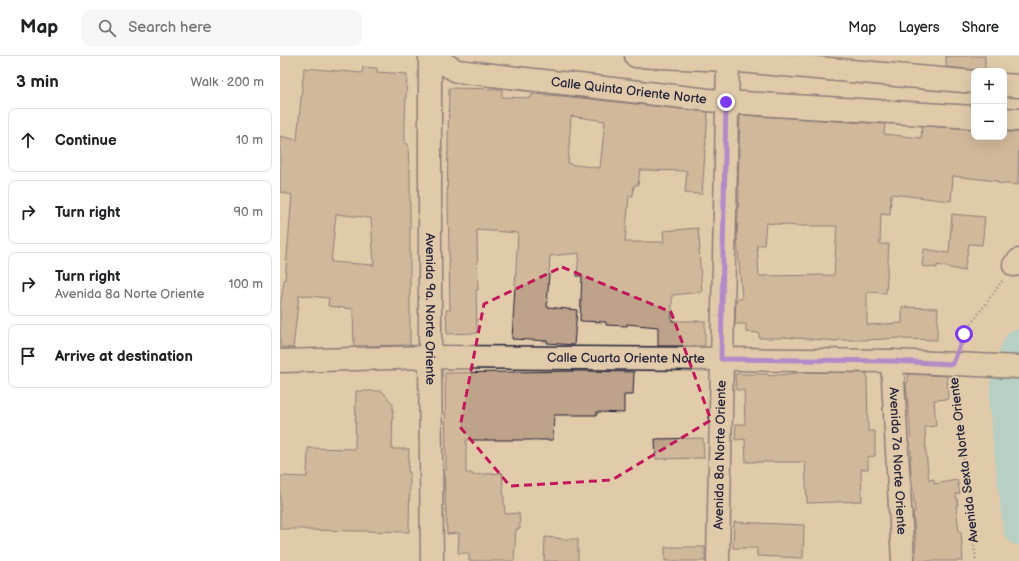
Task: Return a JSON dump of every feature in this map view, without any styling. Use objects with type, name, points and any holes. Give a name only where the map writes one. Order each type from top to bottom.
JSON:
[{"type":"street","name":"Calle Quinta Oriente Norte","points":[[431,56],[456,71],[726,102],[971,117]]},
{"type":"street","name":"Avenida 9a. Norte Oriente","points":[[431,56],[430,357],[432,561]]},
{"type":"street","points":[[636,56],[728,60],[971,82]]},
{"type":"street","name":"Avenida 8a Norte Oriente","points":[[718,561],[728,60]]},
{"type":"street","points":[[1007,85],[1019,86]]},
{"type":"street","points":[[1007,119],[1019,120]]},
{"type":"street","name":"Calle Cuarta Oriente Norte","points":[[280,361],[430,357],[721,359],[892,361],[1019,367]]},
{"type":"street","name":"Avenida 7a Norte Oriente","points":[[892,361],[903,561]]},
{"type":"path","name":"Avenida Sexta Norte Oriente","points":[[976,561],[962,364],[964,334],[1016,263]]},
{"type":"highlighted area","points":[[562,267],[671,312],[711,420],[612,480],[510,486],[460,427],[484,304]]},
{"type":"building","points":[[946,56],[985,56],[985,68],[971,68],[971,70],[946,67]]},
{"type":"building","points":[[363,67],[377,68],[377,72],[407,74],[405,144],[408,144],[410,169],[410,345],[354,346],[353,309],[328,306],[329,298],[299,295],[293,348],[280,347],[280,302],[285,280],[292,195],[280,192],[280,136],[297,140],[304,68],[362,73]],"holes":[[[336,214],[371,218],[374,265],[331,262]]]},
{"type":"building","points":[[449,88],[502,89],[502,97],[531,98],[532,94],[562,96],[708,112],[702,194],[685,193],[687,171],[640,170],[638,185],[634,185],[633,196],[629,196],[625,242],[664,242],[663,231],[698,228],[702,292],[672,295],[672,321],[705,321],[705,346],[658,346],[658,327],[627,324],[627,326],[606,325],[606,322],[580,321],[582,276],[577,276],[579,253],[550,256],[547,307],[577,310],[574,345],[547,343],[548,341],[512,339],[518,233],[477,230],[477,333],[447,334],[446,310],[450,310],[447,202]],"holes":[[[571,116],[605,121],[600,168],[568,164]]]},
{"type":"building","points":[[740,115],[885,124],[884,134],[921,138],[922,126],[971,129],[971,140],[1007,140],[1007,132],[1019,132],[1018,185],[953,176],[951,201],[891,194],[890,215],[881,214],[880,244],[889,244],[886,293],[867,292],[867,325],[902,323],[902,307],[938,308],[937,340],[902,338],[837,341],[782,337],[759,338],[759,333],[746,332],[746,324],[735,324],[736,299],[742,299],[737,238]],"holes":[[[766,223],[797,226],[837,226],[834,275],[759,276],[757,245],[764,245]]]},
{"type":"building","points":[[952,214],[985,217],[982,245],[969,244],[964,271],[937,265],[937,268],[922,266],[924,249],[949,253]]},
{"type":"building","points":[[580,371],[634,372],[633,395],[624,395],[624,413],[597,412],[597,415],[554,415],[553,440],[466,440],[466,473],[472,473],[472,475],[502,473],[505,514],[519,513],[520,529],[516,529],[514,561],[469,561],[469,553],[458,553],[459,533],[447,534],[444,470],[446,470],[445,373]]},
{"type":"building","points":[[806,372],[867,373],[868,431],[875,431],[875,456],[868,457],[868,469],[861,469],[862,501],[807,503],[805,462],[746,462],[745,439],[735,440],[736,424],[745,424],[744,390],[736,390],[735,374],[768,374],[769,376]]},
{"type":"building","points":[[908,374],[947,376],[948,399],[934,400],[936,426],[925,427],[926,452],[929,480],[934,479],[934,484],[957,480],[960,493],[956,494],[958,505],[956,505],[959,532],[961,532],[963,561],[915,561],[916,546],[913,512],[915,512],[910,460],[910,428],[906,383],[908,382]]},
{"type":"building","points":[[356,391],[382,391],[393,404],[392,449],[409,449],[409,532],[280,529],[280,476],[307,477],[308,448],[355,449]]},
{"type":"building","points":[[703,438],[704,458],[656,459],[655,439]]},
{"type":"building","points":[[734,522],[804,525],[803,558],[757,556],[757,548],[733,548]]},
{"type":"building","points":[[545,537],[578,539],[578,561],[544,561]]},
{"type":"building","points":[[665,547],[705,547],[705,561],[665,561]]},
{"type":"waterway","points":[[1019,345],[1007,373],[1005,406],[1019,529]]},
{"type":"route","points":[[726,102],[721,359],[892,361],[953,364],[964,334]]}]
